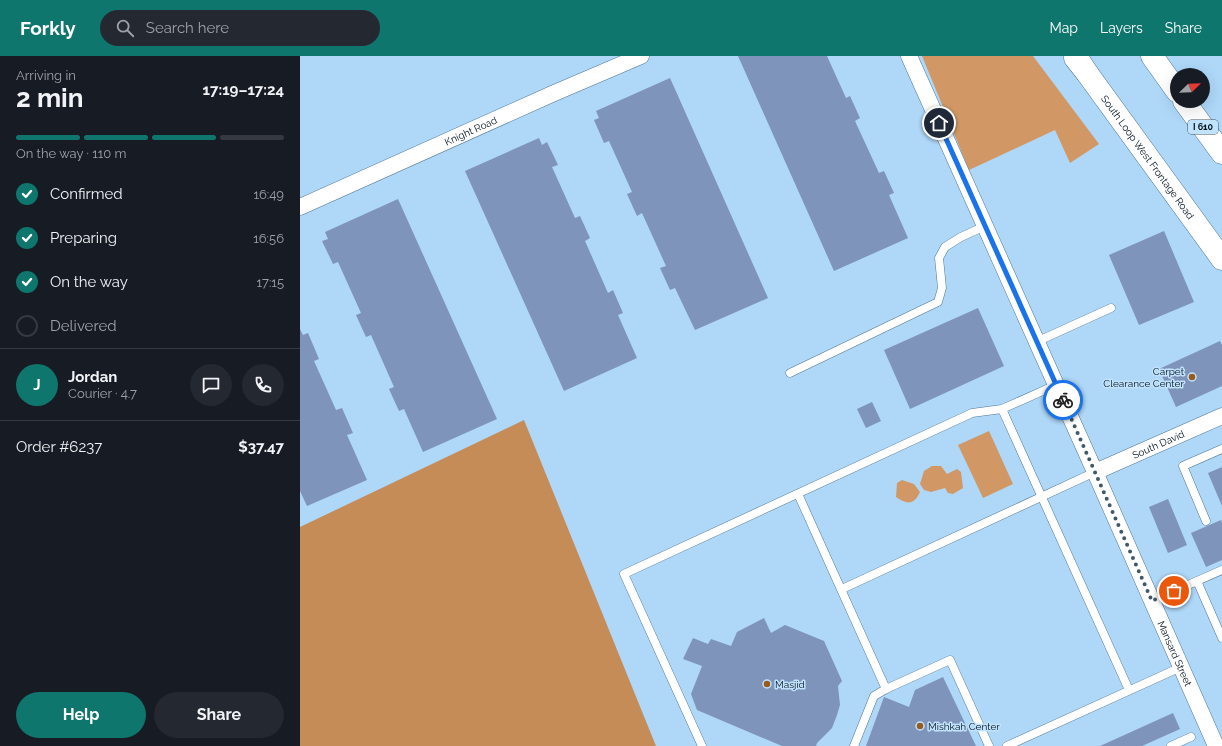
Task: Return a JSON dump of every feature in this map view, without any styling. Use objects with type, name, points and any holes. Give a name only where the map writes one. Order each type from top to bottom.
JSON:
[{"type":"main road","name":"South Loop West Frontage Road","points":[[1073,56],[1082,65],[1222,259]]},
{"type":"main road","points":[[1152,56],[1170,81]]},
{"type":"main road","name":"I 610","points":[[1189,108],[1222,152]]},
{"type":"street","name":"Knight Road","points":[[300,207],[552,94],[641,56]]},
{"type":"street","name":"Mansard Street","points":[[909,56],[1216,746]]},
{"type":"street","name":"South David","points":[[1095,472],[1222,416]]},
{"type":"lane","points":[[790,373],[938,302],[942,288],[939,258],[945,247],[961,237],[985,226]]},
{"type":"lane","points":[[1036,342],[1111,308]]},
{"type":"lane","points":[[702,746],[624,574],[972,413],[1002,409],[1056,385]]},
{"type":"lane","points":[[1002,409],[1129,690]]},
{"type":"lane","points":[[1206,521],[1183,466],[1222,449]]},
{"type":"lane","points":[[842,589],[1095,472]]},
{"type":"lane","points":[[798,494],[886,689]]},
{"type":"lane","points":[[1152,601],[1222,570]]},
{"type":"lane","points":[[1197,581],[1222,638]]},
{"type":"lane","points":[[854,746],[874,696],[950,660],[989,746]]},
{"type":"lane","points":[[1007,746],[1181,667]]},
{"type":"lane","points":[[1171,746],[1191,737]]},
{"type":"shaded area","points":[[922,56],[1033,56],[1099,144],[1070,163],[1055,130],[969,170]]},
{"type":"shaded area","points":[[524,420],[656,746],[300,746],[300,527]]},
{"type":"shaded area","points":[[989,431],[1013,484],[983,498],[958,445]]},
{"type":"shaded area","points":[[932,466],[941,466],[947,474],[957,469],[961,472],[963,488],[953,494],[948,493],[945,488],[931,492],[924,490],[920,484],[924,471]]},
{"type":"shaded area","points":[[902,480],[914,484],[920,492],[913,501],[907,502],[896,497],[897,483]]},
{"type":"building","points":[[738,56],[827,56],[846,98],[850,96],[860,118],[855,121],[879,173],[884,171],[894,193],[889,195],[908,238],[834,271]]},
{"type":"building","points":[[670,78],[768,298],[695,330],[675,288],[670,290],[660,268],[666,266],[642,213],[637,216],[627,194],[632,192],[609,141],[604,143],[594,120],[599,118],[596,111]]},
{"type":"building","points":[[539,138],[542,145],[547,142],[558,165],[552,167],[575,218],[580,216],[590,238],[585,241],[608,293],[613,290],[623,313],[618,315],[637,358],[564,391],[465,171]]},
{"type":"building","points":[[398,199],[497,419],[423,452],[404,409],[399,411],[389,389],[394,387],[371,335],[366,337],[356,315],[361,313],[338,262],[333,264],[322,241],[328,239],[325,232]]},
{"type":"building","points":[[1164,231],[1194,302],[1139,325],[1109,255]]},
{"type":"building","points":[[978,308],[1004,366],[910,409],[884,350]]},
{"type":"building","points":[[300,329],[303,335],[308,333],[319,359],[314,361],[336,410],[342,408],[353,433],[347,435],[367,480],[307,506],[300,491]]},
{"type":"building","name":"Carpet Clearance Center","points":[[1220,341],[1222,345],[1222,386],[1176,407],[1159,369]]},
{"type":"building","points":[[872,402],[881,421],[866,428],[857,409]]},
{"type":"building","points":[[1222,467],[1222,506],[1208,473]]},
{"type":"building","points":[[1168,499],[1187,545],[1168,553],[1149,507]]},
{"type":"building","points":[[1221,520],[1222,560],[1206,567],[1191,533]]},
{"type":"building","name":"Masjid","points":[[764,618],[771,633],[785,625],[824,641],[842,681],[838,686],[840,705],[832,728],[817,743],[816,746],[782,746],[697,710],[691,694],[702,666],[683,659],[693,638],[708,644],[711,639],[731,646],[737,632]]},
{"type":"building","name":"Mishkah Center","points":[[943,677],[976,746],[866,746],[884,697],[909,707],[915,690]]},
{"type":"building","points":[[1173,713],[1180,729],[1142,746],[1100,746]]},
{"type":"way so far","points":[[1063,400],[1152,601],[1174,591]]},
{"type":"place","name":"Carpet Clearance Center","points":[[1192,377]]},
{"type":"place","name":"Masjid","points":[[767,684]]},
{"type":"place","name":"Mishkah Center","points":[[920,726]]},
{"type":"route","points":[[939,123],[1063,400]]}]
